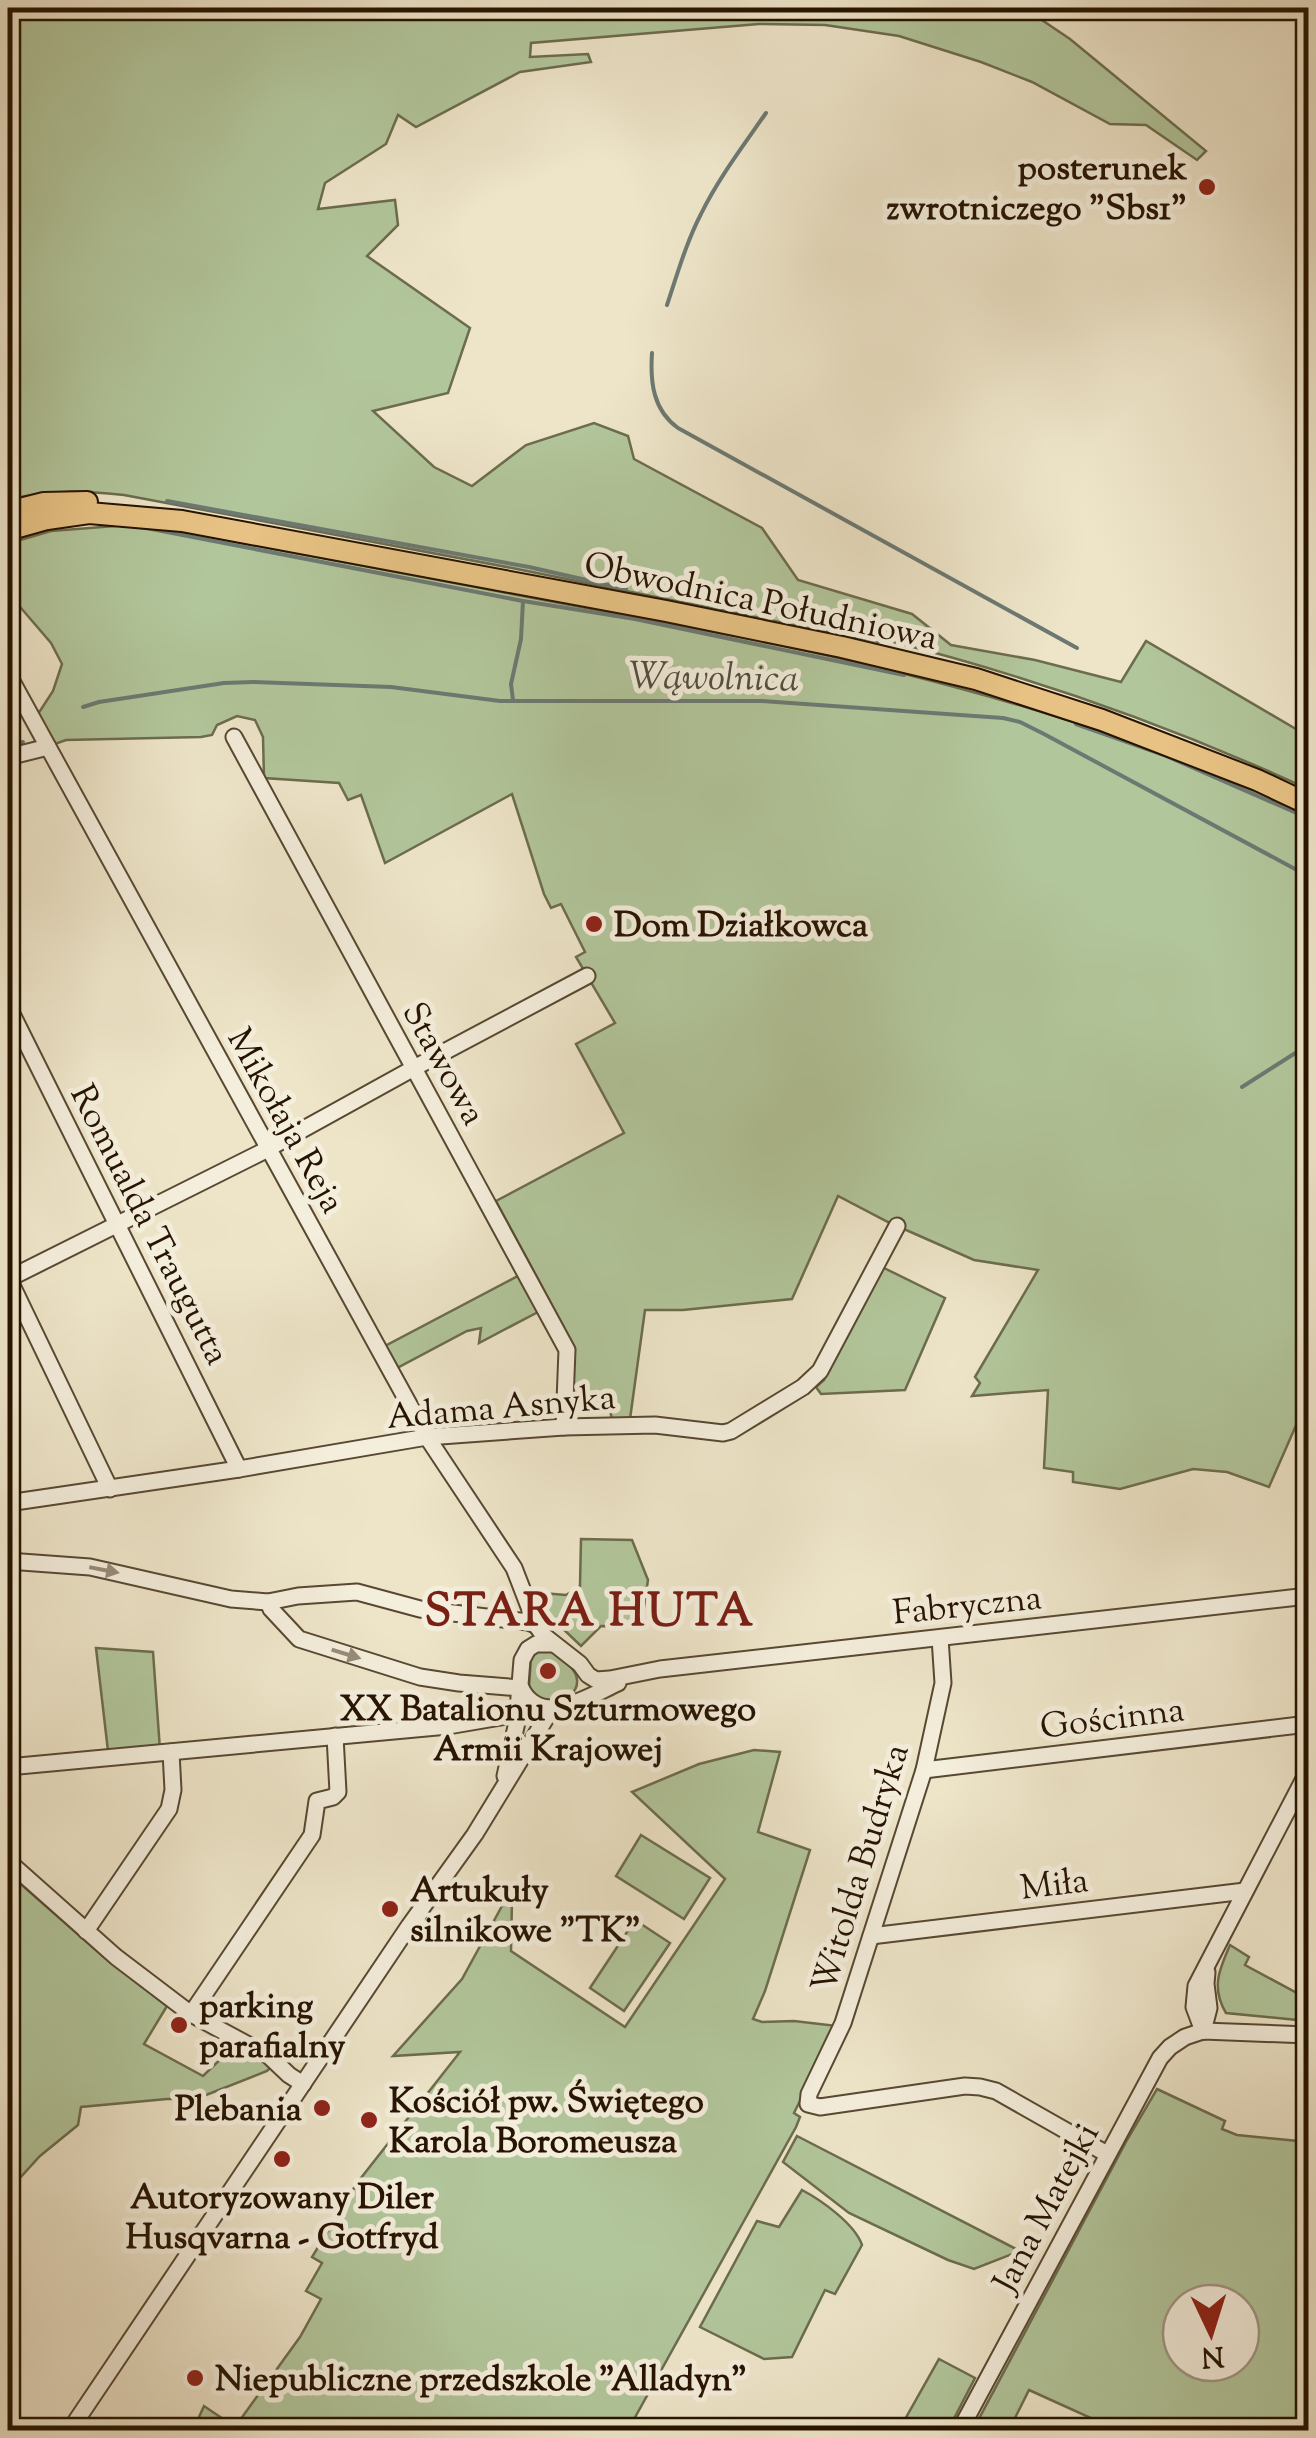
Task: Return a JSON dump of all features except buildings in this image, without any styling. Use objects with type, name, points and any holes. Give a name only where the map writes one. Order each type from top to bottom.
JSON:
[{"type":"main road","points":[[8,512],[44,503],[78,502],[140,510],[182,521]]},
{"type":"main road","points":[[8,530],[47,518],[90,514],[182,521]]},
{"type":"main road","name":"Obwodnica Południowa","points":[[182,521],[666,611],[898,659],[976,679],[1102,720],[1239,772],[1308,804]]},
{"type":"street","name":"Mikołaja Reja","points":[[8,674],[427,1437],[514,1568],[529,1623]]},
{"type":"street","name":"Stawowa","points":[[234,737],[567,1350],[564,1427]]},
{"type":"street","points":[[8,758],[48,747]]},
{"type":"street","points":[[110,1488],[8,1278],[269,1149],[587,976]]},
{"type":"street","name":"Romualda Traugutta","points":[[8,1006],[239,1469]]},
{"type":"street","name":"Adama Asnyka","points":[[8,1503],[427,1437],[655,1425],[731,1432],[807,1393],[897,1226]]},
{"type":"street","points":[[8,1561],[90,1567],[231,1599],[268,1602],[358,1592],[420,1609],[529,1623],[580,1664],[584,1685],[574,1703],[554,1708],[530,1701],[521,1688]]},
{"type":"street","name":"Fabryczna","points":[[580,1664],[596,1680],[660,1669],[1308,1596]]},
{"type":"street","points":[[268,1602],[299,1640],[420,1677],[521,1688]]},
{"type":"street","points":[[502,1790],[518,1714],[529,1623]]},
{"type":"street","name":"Witolda Budryka","points":[[940,1638],[942,1682],[924,1770],[843,2023],[808,2104],[980,2087],[996,2091],[1108,2154]]},
{"type":"street","points":[[522,1660],[536,1644],[557,1646]]},
{"type":"street","name":"Fabryczna","points":[[574,1703],[632,1675]]},
{"type":"street","points":[[70,2430],[475,1834],[554,1708]]},
{"type":"street","points":[[8,1767],[448,1726],[518,1714]]},
{"type":"street","name":"Gościnna","points":[[924,1770],[1308,1724]]},
{"type":"street","points":[[191,2014],[312,1835],[318,1801],[338,1792],[335,1736]]},
{"type":"street","points":[[86,1931],[169,1809],[173,1790],[171,1752]]},
{"type":"street","points":[[1308,1771],[1208,1961],[1210,2008],[1203,2031],[1308,2034]]},
{"type":"street","points":[[8,1861],[116,1957],[191,2014],[269,2056],[303,2084]]},
{"type":"street","name":"Miła","points":[[871,1936],[1245,1891]]},
{"type":"street","name":"Jana Matejki","points":[[960,2430],[1160,2058],[1185,2037],[1203,2031]]},
{"type":"green space","points":[[8,8],[1024,8],[1070,39],[1206,151],[1197,160],[1146,125],[1110,124],[1032,82],[981,62],[899,36],[825,25],[759,24],[531,43],[530,57],[588,54],[591,62],[520,72],[416,127],[398,115],[386,144],[325,183],[318,209],[395,200],[398,225],[367,256],[470,328],[448,393],[373,411],[434,467],[472,486],[526,445],[594,423],[628,436],[634,459],[762,528],[798,580],[912,614],[951,645],[1035,660],[1121,682],[1146,641],[1301,732],[1308,730],[1308,789],[1103,706],[890,641],[879,642],[124,495],[66,492],[8,500]]},
{"type":"green space","points":[[141,524],[767,642],[906,674],[1110,734],[1243,785],[1308,815],[1308,1416],[1301,1414],[1269,1487],[1227,1472],[1193,1469],[1120,1489],[1073,1482],[1073,1472],[1044,1468],[1048,1390],[972,1396],[980,1383],[975,1377],[1038,1270],[974,1260],[838,1196],[792,1299],[645,1310],[630,1419],[612,1420],[610,1410],[568,1411],[570,1354],[575,1348],[496,1201],[624,1133],[576,1044],[615,1023],[576,957],[585,952],[561,904],[551,908],[544,894],[512,794],[385,863],[361,795],[348,800],[339,783],[264,778],[263,737],[255,720],[237,716],[217,725],[212,735],[201,737],[66,740],[55,744],[38,714],[53,691],[62,664],[51,643],[21,608],[8,616],[8,538],[13,542],[51,531]]},
{"type":"green space","points":[[882,1267],[945,1298],[905,1390],[821,1394],[816,1387],[824,1380]]},
{"type":"green space","points":[[518,1276],[538,1312],[479,1343],[481,1328],[467,1331],[397,1368],[385,1346]]},
{"type":"green space","points":[[581,1539],[632,1540],[648,1580],[641,1627],[601,1626],[581,1646],[530,1592],[566,1595],[580,1586]]},
{"type":"green space","points":[[96,1648],[153,1652],[160,1750],[108,1751]]},
{"type":"green space","points":[[552,1650],[573,1670],[577,1682],[570,1695],[554,1701],[536,1695],[529,1687],[531,1657],[538,1651]]},
{"type":"green space","points":[[754,1750],[780,1752],[758,1832],[810,1850],[753,2019],[837,2026],[794,2113],[800,2117],[796,2127],[628,2430],[193,2430],[204,2406],[235,2427],[300,2337],[321,2299],[306,2291],[322,2263],[312,2257],[357,2183],[460,2052],[393,2056],[462,1979],[508,1895],[512,1898],[511,1951],[625,2027],[725,1879],[632,1792],[699,1764]]},
{"type":"green space","points":[[641,1835],[710,1878],[684,1919],[616,1876]]},
{"type":"green space","points":[[8,1873],[167,2006],[144,2044],[203,2076],[230,2050],[244,2056],[256,2054],[271,2067],[196,2099],[81,2107],[78,2125],[40,2156],[8,2191]]},
{"type":"green space","points":[[635,1920],[670,1943],[624,2011],[590,1988]]},
{"type":"green space","points":[[1230,1945],[1249,1957],[1245,1965],[1308,1999],[1308,2021],[1226,2013],[1218,1987]]},
{"type":"green space","points":[[1157,2089],[1225,2121],[1222,2129],[1237,2135],[1308,2142],[1308,2405],[1302,2422],[1308,2423],[1308,2430],[1098,2430],[1102,2423],[1029,2390],[1009,2430],[973,2430]]},
{"type":"green space","points":[[797,2136],[1020,2251],[974,2269],[849,2213],[783,2162]]},
{"type":"green space","points":[[802,2190],[845,2221],[862,2245],[835,2294],[825,2290],[792,2357],[764,2359],[700,2327],[757,2221],[779,2227]]},
{"type":"green space","points":[[939,2359],[975,2378],[948,2430],[899,2430]]},
{"type":"waterway","points":[[667,305],[701,214],[766,113]]},
{"type":"waterway","points":[[652,353],[658,404],[678,428],[1077,648]]},
{"type":"waterway","points":[[167,501],[529,567],[626,589]]},
{"type":"waterway","points":[[141,527],[635,619],[904,675]]},
{"type":"waterway","points":[[513,700],[511,684],[521,639],[523,601]]},
{"type":"waterway","name":"Wąwolnica","points":[[83,707],[224,683],[253,682],[391,687],[500,701],[762,701],[1003,718],[1044,734],[1308,876]]},
{"type":"waterway","points":[[1076,724],[1164,755],[1308,818]]},
{"type":"waterway","name":"Wąwolnica","points":[[8,744],[23,742]]},
{"type":"waterway","points":[[1242,1087],[1308,1045]]},
{"type":"place","name":"posterunek zwrotniczego \"Sbs1\"","points":[[1207,187]]},
{"type":"place","name":"Dom Działkowca","points":[[594,924]]},
{"type":"place","name":"XX Batalionu Szturmowego Armii Krajowej","points":[[548,1671]]},
{"type":"place","name":"Artukuły silnikowe \"TK\"","points":[[390,1909]]},
{"type":"place","name":"parking parafialny","points":[[179,2025]]},
{"type":"place","name":"Plebania","points":[[322,2108]]},
{"type":"place","name":"Kościół pw. Świętego Karola Boromeusza","points":[[369,2120]]},
{"type":"place","name":"Autoryzowany Diler Husqvarna - Gotfryd","points":[[282,2159]]},
{"type":"place","name":"Niepubliczne przedszkole \"Alladyn\"","points":[[195,2378]]},
{"type":"district","name":"STARA HUTA","points":[[590,1609]]}]
